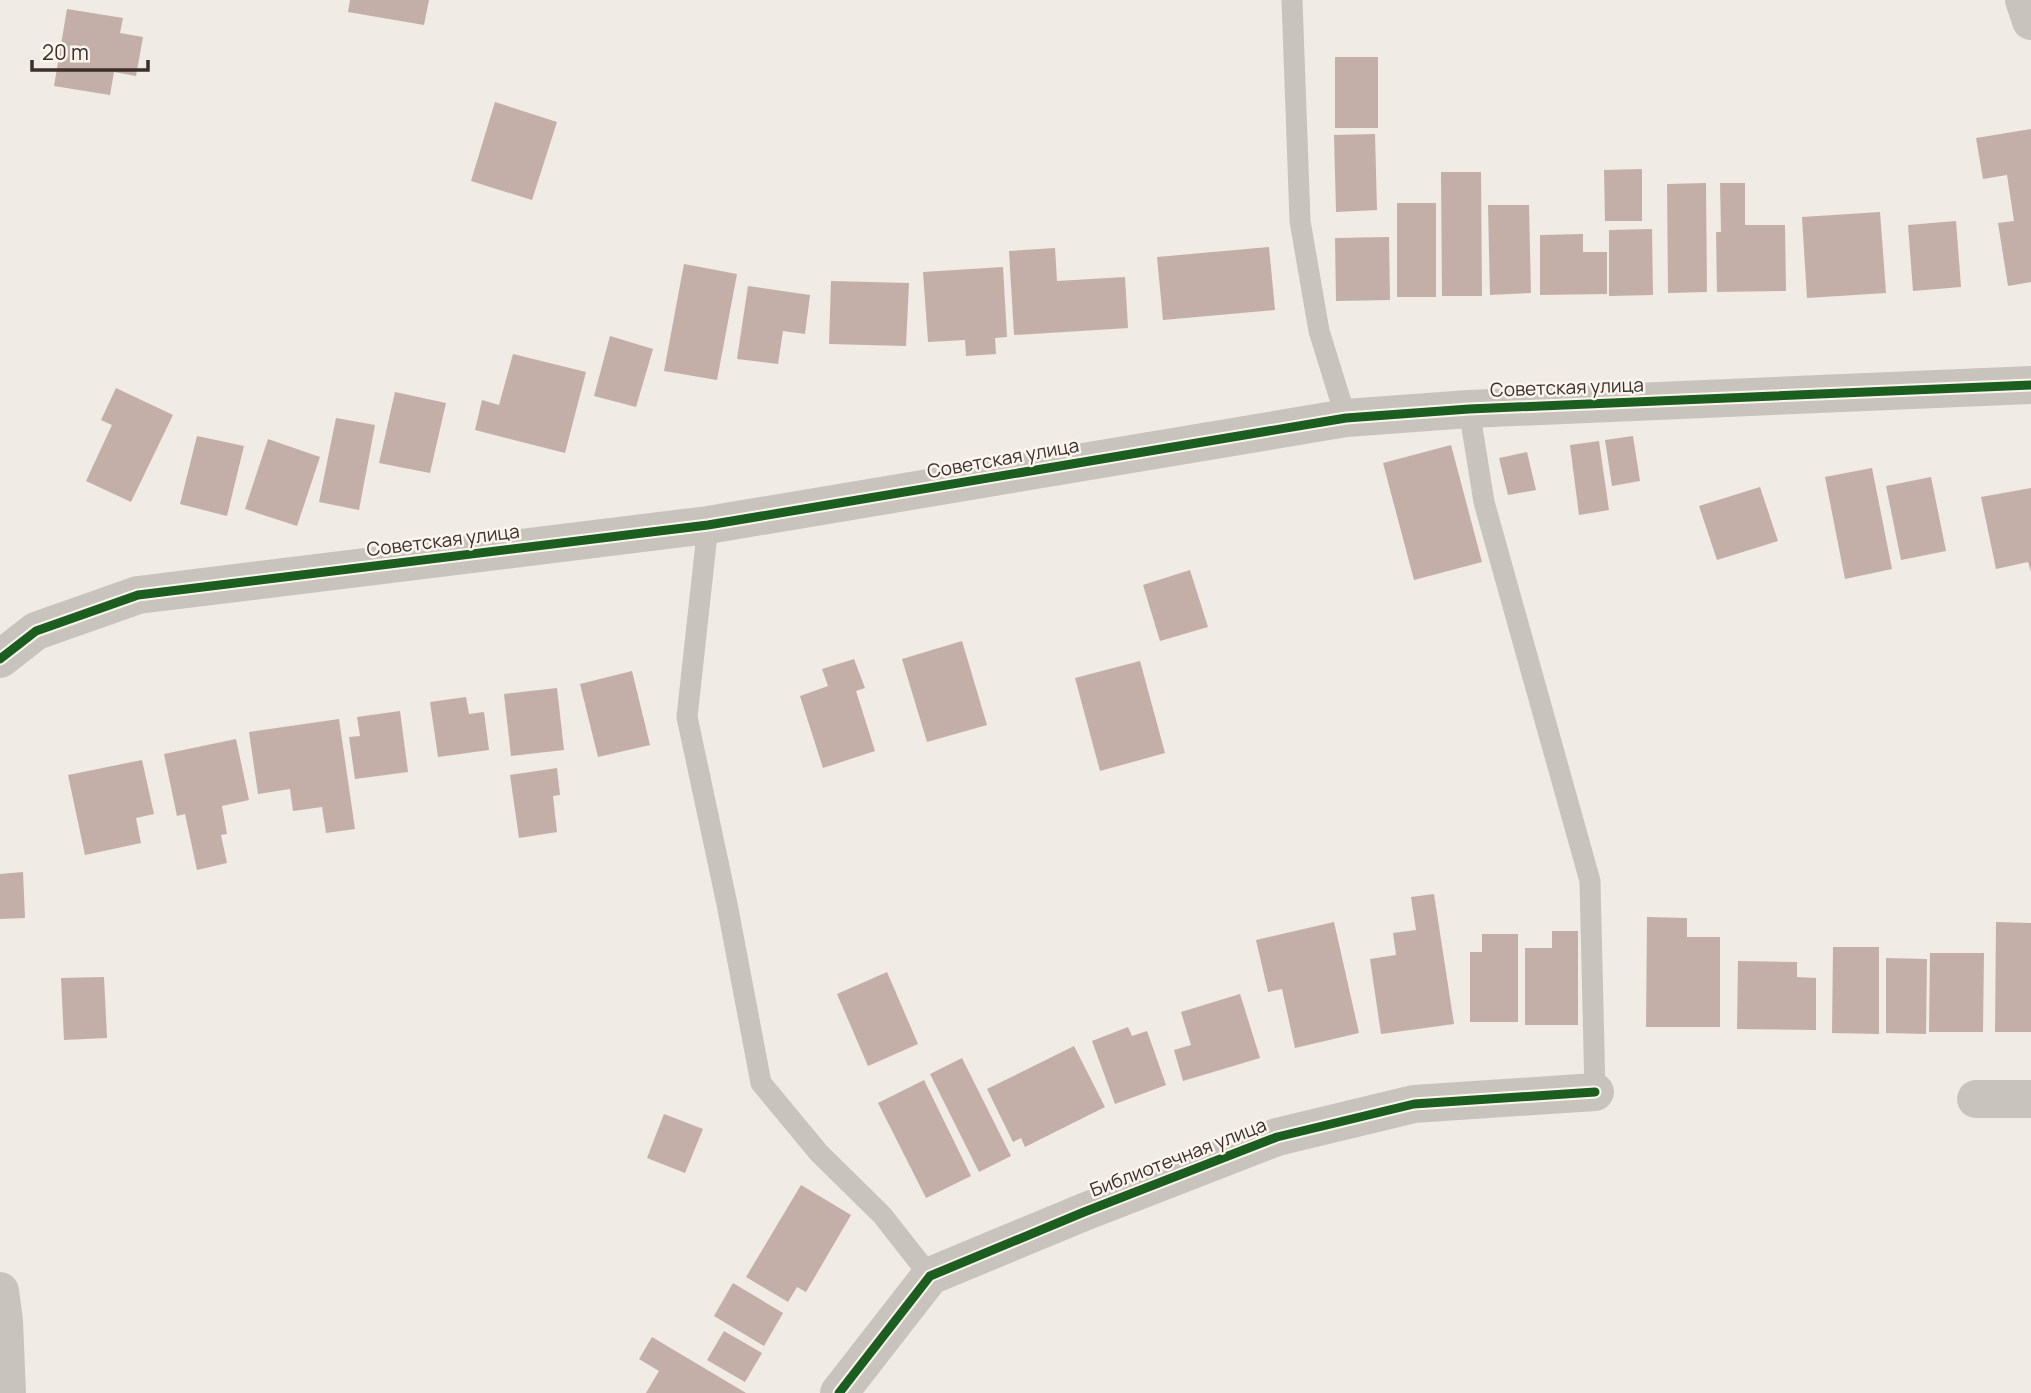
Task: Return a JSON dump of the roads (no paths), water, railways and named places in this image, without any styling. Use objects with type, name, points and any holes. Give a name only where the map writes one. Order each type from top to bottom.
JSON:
[{"type":"street","points":[[2024,0],[2031,21]]},
{"type":"street","name":"Советская улица","points":[[0,659],[36,631],[138,595],[708,525],[1346,418],[1469,409],[2031,385]]},
{"type":"street","name":"Библиотечная улица","points":[[839,1393],[930,1276],[1084,1212],[1277,1137],[1414,1104],[1595,1092]]},
{"type":"street","points":[[1976,1099],[2031,1099]]},
{"type":"street","points":[[0,1291],[8,1393]]},
{"type":"lane","points":[[1292,0],[1300,221],[1320,331],[1346,418]]},
{"type":"lane","points":[[1469,409],[1484,502],[1590,881],[1595,1092]]},
{"type":"lane","points":[[708,525],[687,717],[727,904],[761,1083],[819,1153],[882,1214],[930,1276]]}]
